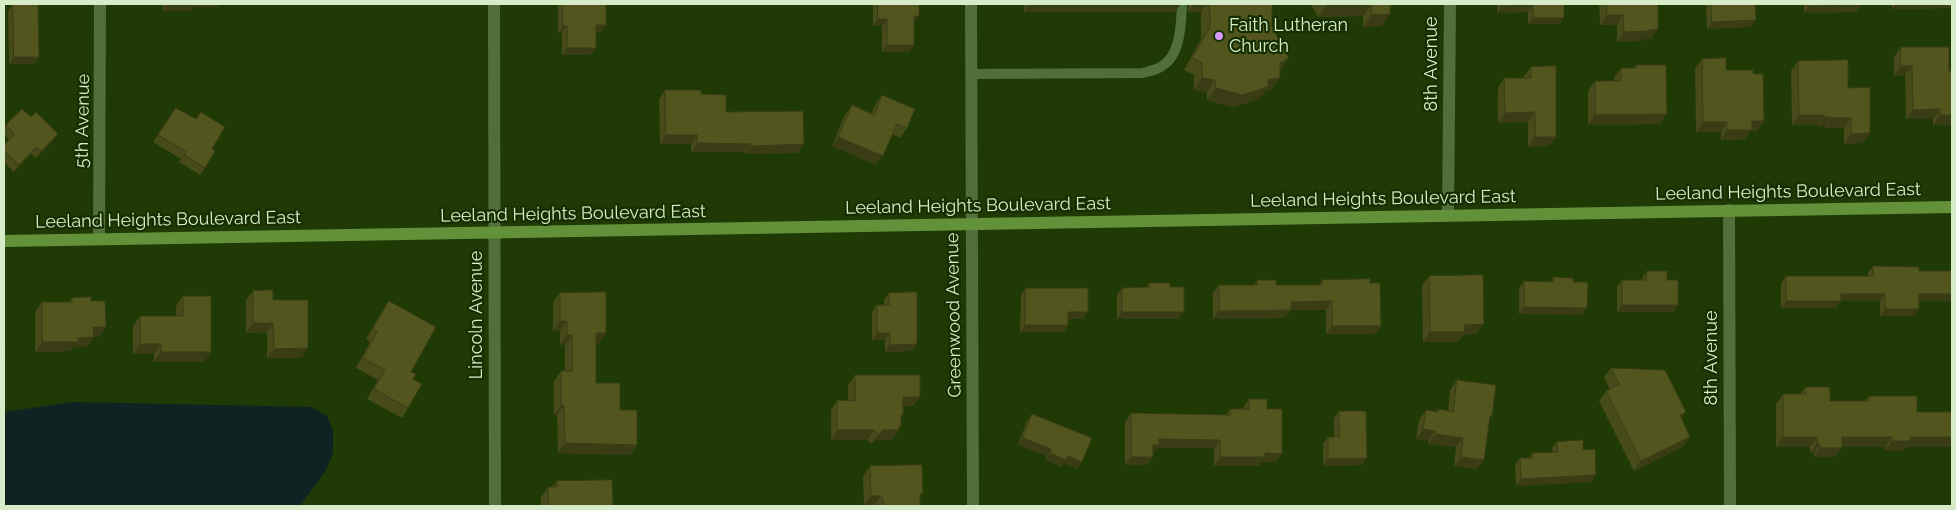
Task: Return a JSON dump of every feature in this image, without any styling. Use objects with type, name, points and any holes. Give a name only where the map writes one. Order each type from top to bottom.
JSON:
[{"type":"main road","name":"Leeland Heights Boulevard East","points":[[4,241],[1952,206]]},
{"type":"street","name":"5th Avenue","points":[[99,239],[100,4]]},
{"type":"street","name":"Lincoln Avenue","points":[[494,4],[495,506]]},
{"type":"street","name":"Greenwood Avenue","points":[[971,4],[974,506]]},
{"type":"street","name":"8th Avenue","points":[[1448,215],[1450,4]]},
{"type":"street","name":"8th Avenue","points":[[1729,210],[1730,506]]},
{"type":"lane","points":[[971,74],[1144,73],[1163,66],[1177,48],[1182,4]]},
{"type":"water","points":[[73,402],[312,407],[327,416],[333,431],[333,454],[325,472],[300,506],[4,506],[4,412]]},
{"type":"building","points":[[13,4],[38,4],[39,57],[14,57]]},
{"type":"building","points":[[563,4],[606,4],[606,25],[596,25],[596,48],[567,48],[567,26],[563,26]]},
{"type":"building","points":[[878,4],[919,4],[919,16],[914,16],[914,45],[887,45],[887,19],[878,19]]},
{"type":"building","points":[[1210,4],[1272,4],[1272,27],[1289,58],[1280,63],[1280,78],[1268,80],[1268,87],[1242,95],[1216,88],[1215,80],[1202,78],[1202,63],[1192,58],[1210,27]]},
{"type":"building","points":[[1326,4],[1371,4],[1327,5]]},
{"type":"building","points":[[1371,4],[1392,4],[1390,14],[1372,15]]},
{"type":"building","points":[[1502,4],[1564,4],[1564,18],[1533,18],[1533,5],[1502,6]]},
{"type":"building","points":[[1607,4],[1658,4],[1658,29],[1624,32],[1623,15],[1607,15]]},
{"type":"building","points":[[1711,4],[1755,4],[1756,20],[1712,22]]},
{"type":"building","points":[[1809,4],[1861,4],[1861,5],[1809,6]]},
{"type":"building","points":[[1901,47],[1949,47],[1949,71],[1952,71],[1952,115],[1940,115],[1940,109],[1913,110],[1912,66],[1901,66]]},
{"type":"building","points":[[1726,58],[1726,70],[1753,70],[1753,74],[1763,74],[1764,121],[1752,121],[1752,130],[1727,130],[1727,122],[1703,122],[1702,59]]},
{"type":"building","points":[[1848,60],[1848,88],[1870,87],[1870,133],[1851,134],[1851,118],[1799,115],[1798,61]]},
{"type":"building","points":[[1636,65],[1666,65],[1667,114],[1595,115],[1595,81],[1621,81],[1621,68],[1636,68]]},
{"type":"building","points":[[1556,66],[1556,137],[1535,137],[1535,112],[1505,113],[1504,78],[1531,78],[1531,67]]},
{"type":"building","points":[[665,90],[701,90],[701,94],[726,95],[726,112],[803,111],[804,144],[751,146],[751,144],[697,143],[697,135],[666,135]]},
{"type":"building","points":[[882,95],[915,109],[907,128],[897,124],[883,156],[838,137],[852,105],[874,115]]},
{"type":"building","points":[[176,108],[196,119],[201,112],[225,127],[212,149],[215,151],[205,168],[184,155],[186,152],[158,135]]},
{"type":"building","points":[[22,109],[31,117],[36,112],[58,134],[41,151],[36,147],[19,165],[4,151],[4,145],[15,134],[6,125]]},
{"type":"building","points":[[1873,266],[1919,267],[1919,271],[1952,271],[1952,294],[1919,294],[1919,309],[1885,309],[1885,294],[1841,294],[1841,301],[1786,301],[1786,276],[1873,276]]},
{"type":"building","points":[[1647,271],[1667,271],[1667,280],[1678,280],[1678,305],[1622,305],[1622,280],[1646,280]]},
{"type":"building","points":[[1483,275],[1484,324],[1464,325],[1465,332],[1430,332],[1429,276]]},
{"type":"building","points":[[1553,277],[1573,278],[1573,282],[1588,282],[1587,308],[1524,307],[1524,281],[1553,282]]},
{"type":"building","points":[[1370,279],[1370,283],[1380,283],[1381,326],[1332,326],[1332,301],[1291,302],[1291,310],[1219,311],[1219,285],[1257,285],[1257,280],[1276,280],[1276,285],[1322,285],[1322,280]]},
{"type":"building","points":[[1149,283],[1170,283],[1170,287],[1184,287],[1184,312],[1122,312],[1122,288],[1149,287]]},
{"type":"building","points":[[1026,288],[1088,288],[1088,312],[1068,312],[1068,325],[1025,325]]},
{"type":"building","points":[[273,290],[273,300],[308,300],[308,348],[274,349],[273,323],[253,323],[253,291]]},
{"type":"building","points":[[606,292],[606,333],[596,333],[596,383],[620,383],[620,410],[637,410],[637,445],[565,443],[564,406],[561,406],[561,371],[572,371],[572,335],[567,335],[567,321],[560,321],[560,293]]},
{"type":"building","points":[[917,292],[917,344],[890,345],[890,333],[877,333],[877,305],[889,305],[889,293]]},
{"type":"building","points":[[183,296],[211,296],[211,352],[161,352],[161,344],[140,344],[140,316],[183,316]]},
{"type":"building","points":[[91,297],[91,301],[105,301],[106,327],[93,327],[94,337],[78,338],[78,342],[42,342],[42,302],[72,302],[72,298]]},
{"type":"building","points":[[389,301],[436,327],[411,372],[416,374],[413,379],[422,384],[408,408],[374,389],[385,370],[363,358],[377,332],[373,329]]},
{"type":"building","points":[[4,307],[5,356],[4,356]]},
{"type":"building","points":[[1611,368],[1665,370],[1686,412],[1680,415],[1690,437],[1641,461],[1606,391],[1619,384]]},
{"type":"building","points":[[855,375],[920,375],[920,397],[903,397],[903,415],[901,415],[899,430],[883,430],[878,435],[874,430],[837,430],[837,400],[855,401]]},
{"type":"building","points":[[1457,380],[1496,385],[1484,460],[1461,457],[1463,438],[1435,434],[1435,431],[1423,429],[1426,410],[1438,412],[1438,409],[1453,412]]},
{"type":"building","points":[[1805,387],[1830,387],[1830,401],[1869,401],[1869,396],[1917,396],[1917,412],[1952,412],[1952,437],[1911,437],[1910,441],[1892,441],[1892,437],[1842,437],[1842,448],[1820,448],[1820,444],[1817,444],[1817,437],[1783,437],[1783,394],[1805,394]]},
{"type":"building","points":[[1249,399],[1267,399],[1267,409],[1282,409],[1282,454],[1265,453],[1265,457],[1220,457],[1220,440],[1159,439],[1159,445],[1153,445],[1153,457],[1131,457],[1131,413],[1230,415],[1230,409],[1249,409]]},
{"type":"building","points":[[1339,411],[1366,411],[1367,458],[1328,459],[1328,437],[1339,437]]},
{"type":"building","points":[[1032,414],[1092,438],[1082,462],[1068,456],[1066,460],[1050,453],[1051,449],[1023,438]]},
{"type":"building","points":[[1583,440],[1583,450],[1595,449],[1596,475],[1521,479],[1520,458],[1532,458],[1532,453],[1558,452],[1557,442]]},
{"type":"building","points":[[922,465],[923,494],[920,494],[920,506],[885,506],[881,496],[871,496],[870,466]]},
{"type":"building","points":[[612,480],[613,506],[548,506],[548,487],[557,487],[557,481]]},
{"type":"place","name":"Faith Lutheran Church","points":[[1219,36]]}]
